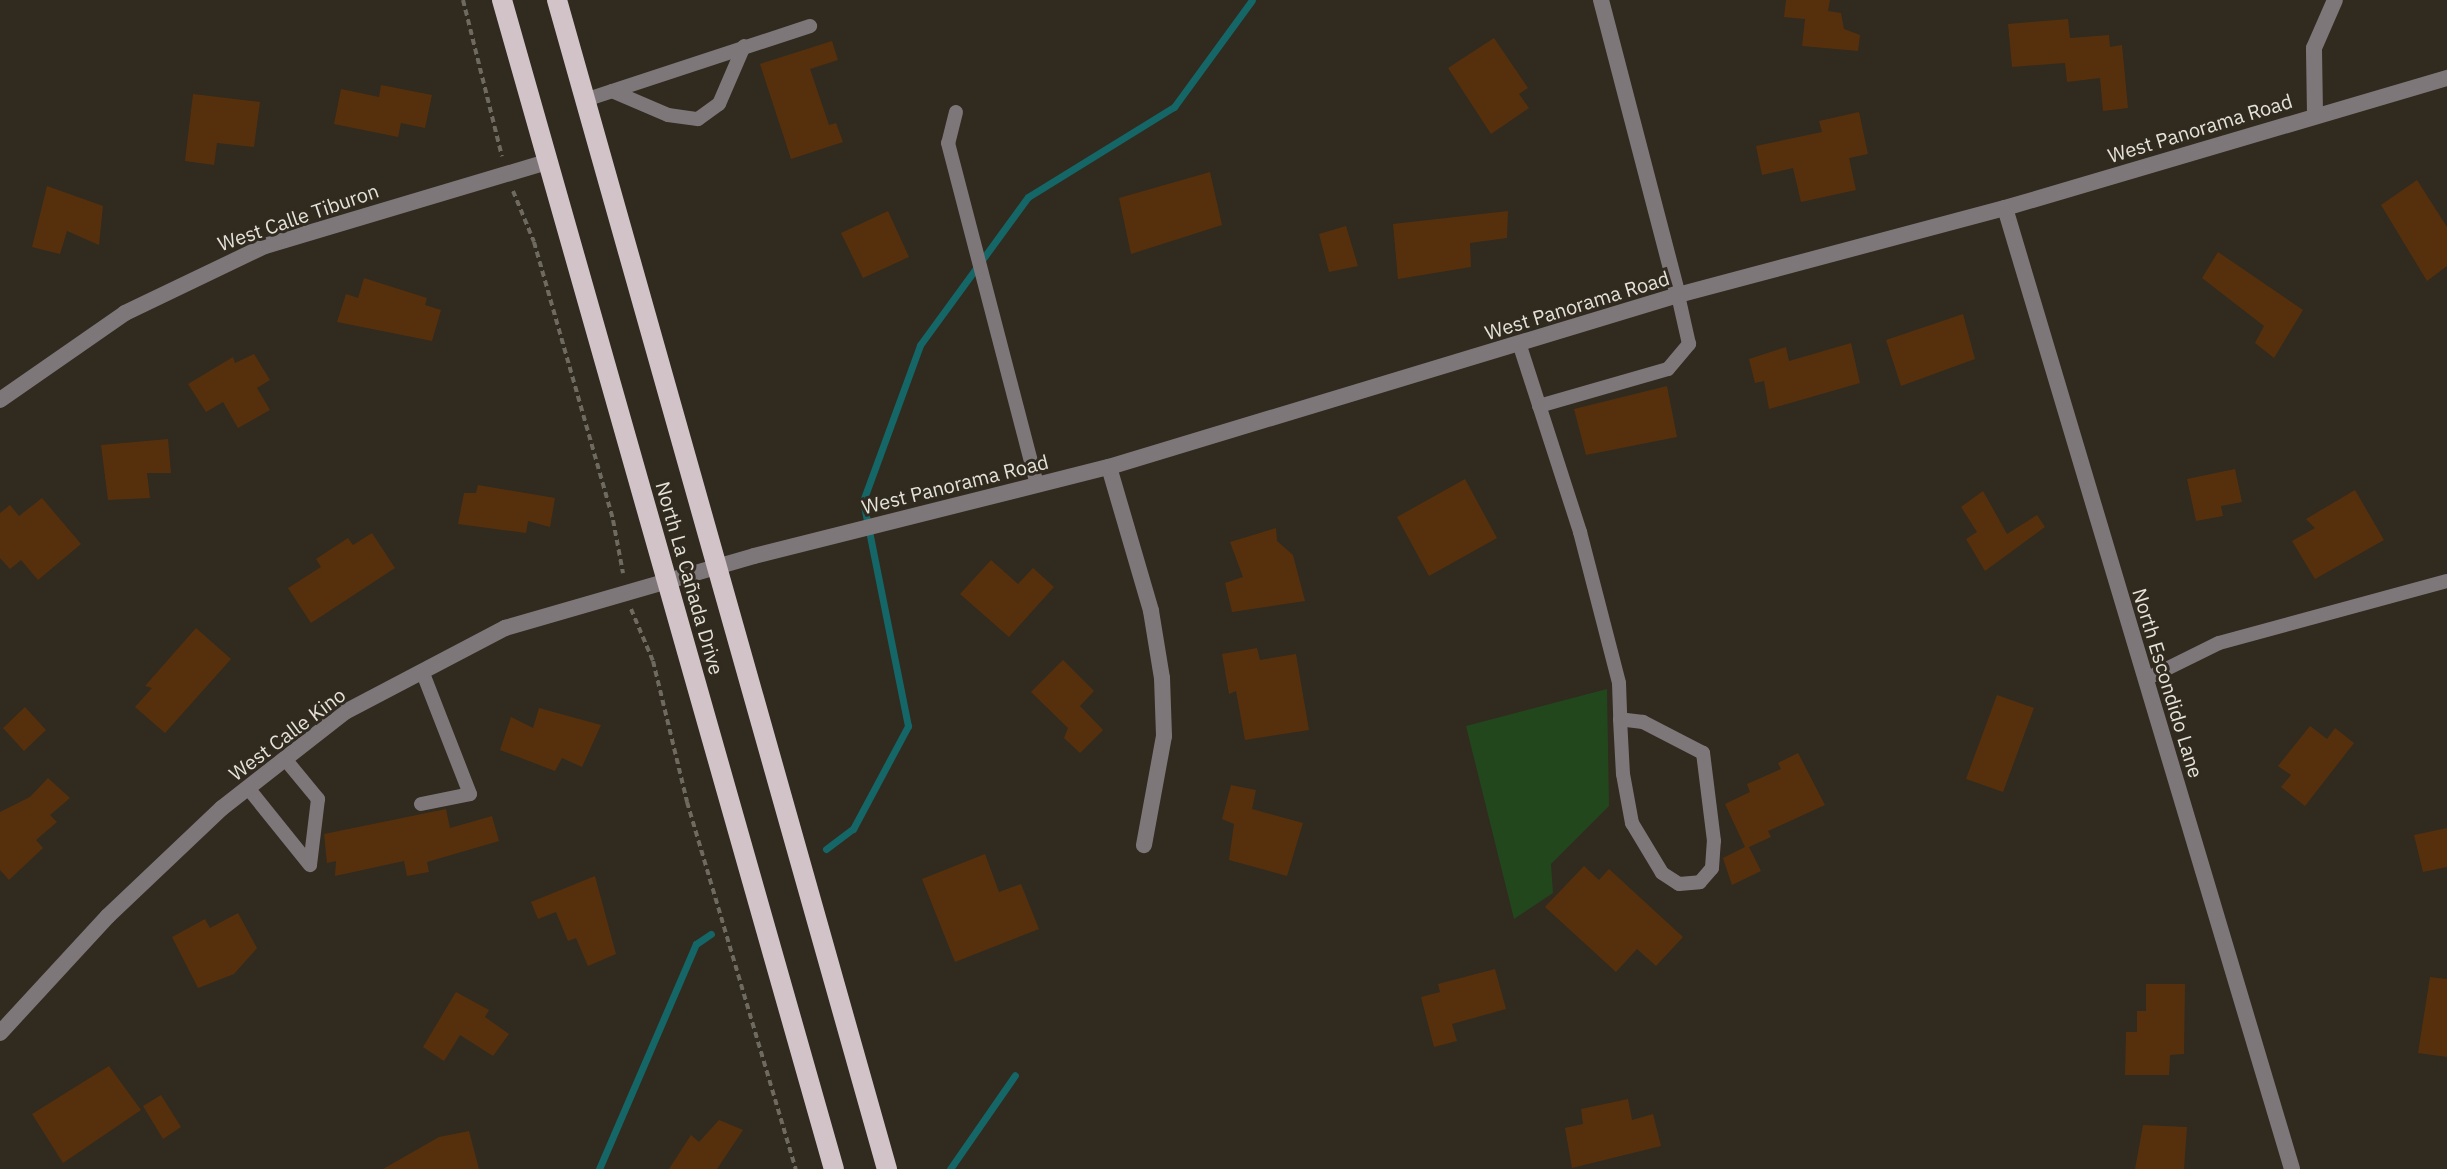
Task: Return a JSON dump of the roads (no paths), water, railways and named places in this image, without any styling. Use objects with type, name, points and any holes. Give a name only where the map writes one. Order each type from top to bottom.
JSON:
[{"type":"main road","name":"North La Cañada Drive","points":[[502,0],[834,1169]]},
{"type":"main road","name":"North La Cañada Drive","points":[[557,0],[887,1169]]},
{"type":"street","points":[[1601,0],[1678,295]]},
{"type":"street","points":[[2315,114],[2314,48],[2335,0]]},
{"type":"street","name":"West Panorama Road","points":[[717,566],[1109,467],[1678,295],[2005,208],[2315,114],[2447,78]]},
{"type":"street","name":"West Calle Tiburon","points":[[0,400],[125,313],[251,252],[376,209],[547,162]]},
{"type":"street","name":"North Escondido Lane","points":[[2005,208],[2292,1169]]},
{"type":"street","points":[[1109,467],[1151,611],[1162,678],[1164,736],[1144,845]]},
{"type":"street","name":"West Calle Kino","points":[[0,1033],[108,916],[248,788],[345,712],[505,628],[717,566]]},
{"type":"lane","points":[[585,100],[810,26]]},
{"type":"lane","points":[[612,91],[668,115],[698,119],[719,104],[744,46]]},
{"type":"lane","points":[[956,112],[948,143],[1037,484]]},
{"type":"lane","points":[[1539,406],[1668,369],[1689,344],[1678,295]]},
{"type":"lane","points":[[1519,343],[1596,592],[1619,683],[1620,719],[1627,801],[1641,842],[1662,873],[1679,884],[1700,882],[1712,868],[1714,841],[1703,753],[1643,722],[1620,719]]},
{"type":"lane","points":[[2146,679],[2219,643],[2447,581]]},
{"type":"lane","points":[[421,804],[470,794],[422,671]]},
{"type":"lane","points":[[248,788],[310,865],[318,799],[285,759]]},
{"type":"waterway","points":[[826,849],[853,829],[908,726],[863,501],[920,345],[1028,197],[1174,107],[1252,0]]},
{"type":"waterway","points":[[599,1169],[696,944],[711,934]]},
{"type":"waterway","points":[[950,1169],[1015,1075]]}]
